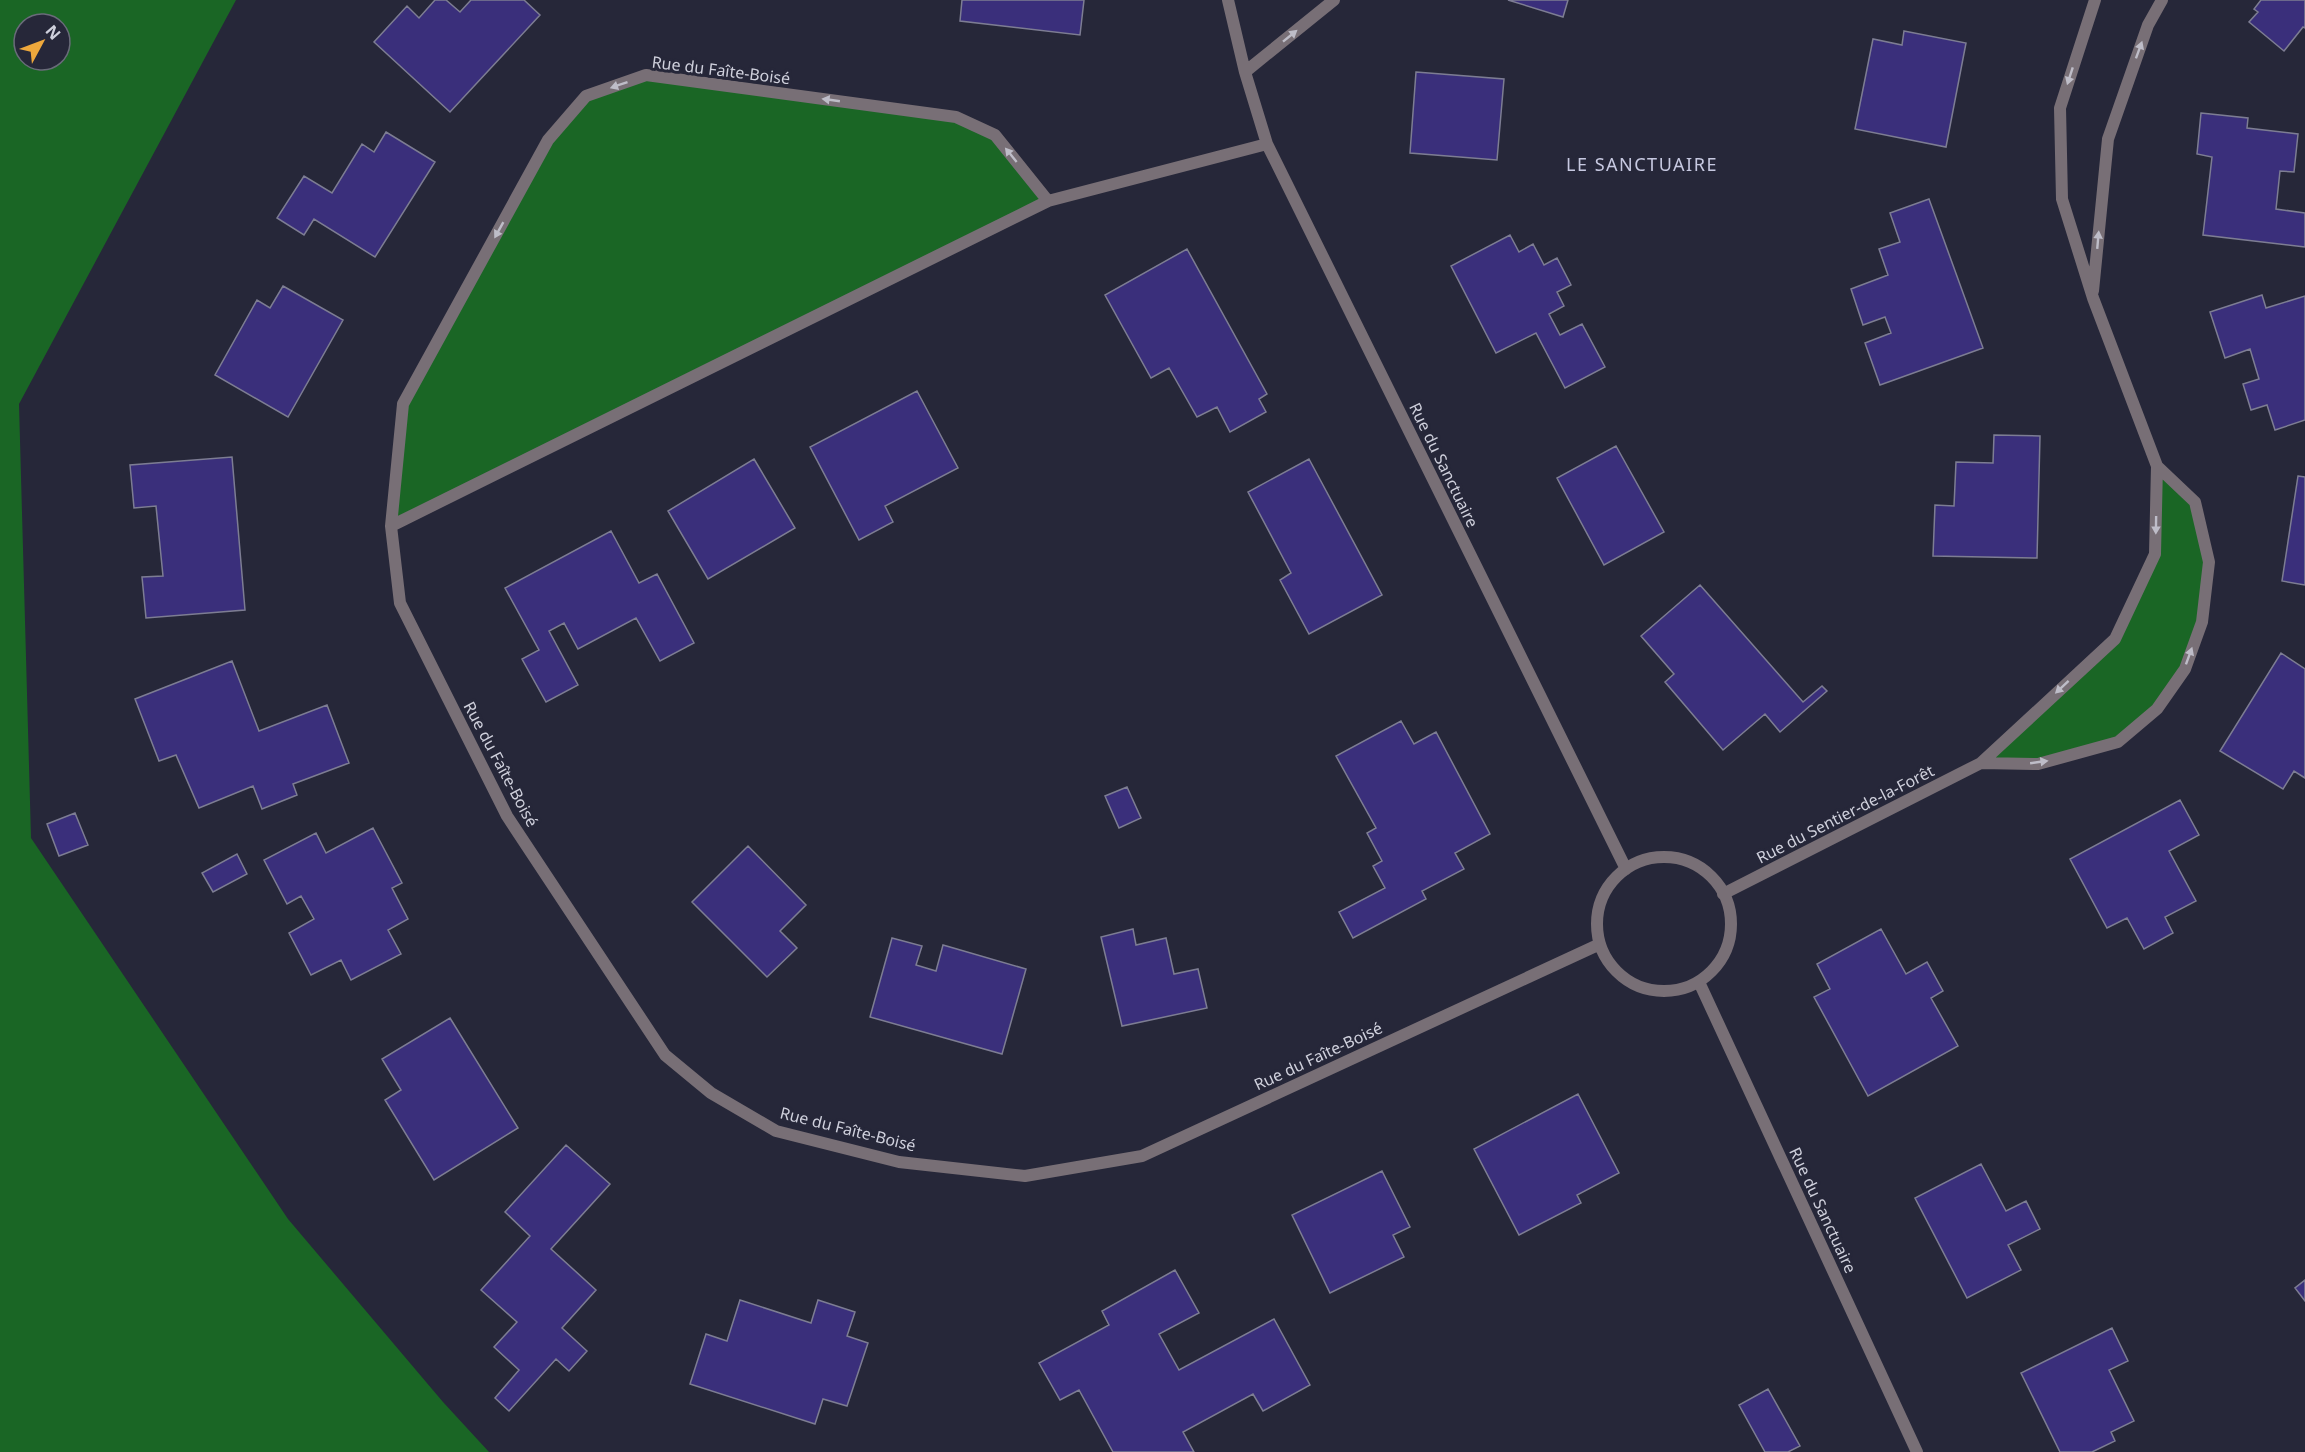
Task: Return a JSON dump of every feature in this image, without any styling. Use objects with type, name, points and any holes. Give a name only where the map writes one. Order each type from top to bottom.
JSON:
[{"type":"street","name":"Rue du Sanctuaire","points":[[1228,0],[1245,72],[1267,144],[1626,869]]},
{"type":"street","points":[[1245,72],[1334,0]]},
{"type":"street","name":"Rue du Sentier-de-la-Forêt","points":[[1723,894],[1981,763],[2115,639],[2155,554],[2157,466],[2093,298],[2062,199],[2060,108],[2095,0]]},
{"type":"street","name":"Rue du Sentier-de-la-Forêt","points":[[2093,298],[2108,139],[2148,26],[2162,0]]},
{"type":"street","name":"Rue du Faîte-Boisé","points":[[1048,201],[995,135],[956,117],[646,75],[586,96],[548,140],[403,404],[391,526],[400,603],[507,816],[665,1055],[711,1093],[776,1131],[899,1162],[1025,1176],[1142,1156],[1599,944]]},
{"type":"street","points":[[391,526],[1048,201],[1267,144]]},
{"type":"street","name":"Rue du Sentier-de-la-Forêt","points":[[1981,763],[2038,764],[2118,742],[2157,709],[2185,669],[2202,622],[2209,562],[2195,502],[2157,466]]},
{"type":"street","points":[[1669,857],[1690,863],[1710,875],[1723,894],[1729,913],[1730,933],[1725,952],[1714,969],[1699,982],[1680,989],[1660,991],[1640,987],[1622,977],[1608,962],[1599,944],[1597,923],[1600,902],[1610,884],[1626,869],[1646,859],[1669,857]]},
{"type":"street","name":"Rue du Sanctuaire","points":[[1699,982],[1917,1452]]},
{"type":"green space","points":[[0,0],[236,0],[19,404],[31,838],[288,1219],[443,1402],[489,1452],[0,1452]]},
{"type":"green space","points":[[646,75],[956,117],[995,135],[1048,201],[391,526],[403,404],[548,140],[586,96]]},
{"type":"green space","points":[[2157,466],[2195,502],[2209,562],[2202,622],[2185,669],[2157,709],[2118,742],[2038,764],[1981,763],[2115,639],[2155,554]]},
{"type":"building","points":[[435,0],[446,0],[460,12],[471,0],[524,0],[540,15],[450,112],[374,42],[407,6],[419,18]]},
{"type":"building","points":[[962,0],[1084,0],[1080,35],[960,21]]},
{"type":"building","points":[[1508,0],[1568,0],[1563,17]]},
{"type":"building","points":[[2261,0],[2305,0],[2305,28],[2303,27],[2284,51],[2249,22],[2258,12],[2254,9]]},
{"type":"building","points":[[1904,31],[1966,43],[1946,147],[1855,129],[1873,39],[1902,45]]},
{"type":"building","points":[[1416,72],[1504,79],[1497,160],[1410,153]]},
{"type":"building","points":[[2201,113],[2248,118],[2247,128],[2298,134],[2294,172],[2280,171],[2276,209],[2305,213],[2305,247],[2203,235],[2212,157],[2197,154]]},
{"type":"building","points":[[386,132],[435,162],[375,257],[314,219],[304,235],[277,218],[304,176],[332,193],[362,144],[374,152]]},
{"type":"building","points":[[1929,199],[1983,348],[1880,385],[1865,343],[1891,333],[1885,317],[1863,325],[1851,289],[1888,275],[1879,249],[1900,242],[1890,213]]},
{"type":"building","points":[[1510,235],[1519,252],[1533,244],[1544,265],[1557,258],[1571,285],[1557,292],[1564,306],[1549,314],[1560,335],[1582,324],[1605,367],[1565,388],[1536,333],[1496,353],[1451,266]]},
{"type":"building","points":[[1187,249],[1267,394],[1259,399],[1266,412],[1230,432],[1217,407],[1197,417],[1169,368],[1151,378],[1105,295]]},
{"type":"building","points":[[283,286],[343,320],[288,417],[215,375],[257,300],[270,308]]},
{"type":"building","points":[[2262,295],[2266,308],[2305,296],[2305,420],[2275,430],[2267,405],[2251,410],[2243,384],[2259,379],[2250,349],[2225,358],[2210,312]]},
{"type":"building","points":[[917,391],[958,468],[885,506],[893,522],[859,540],[810,447]]},
{"type":"building","points":[[1994,435],[2040,436],[2037,558],[1933,556],[1935,505],[1954,506],[1956,462],[1993,463]]},
{"type":"building","points":[[1616,446],[1664,532],[1604,565],[1557,478]]},
{"type":"building","points":[[232,457],[245,610],[146,618],[142,577],[163,576],[156,506],[134,508],[130,465]]},
{"type":"building","points":[[754,459],[795,528],[708,579],[668,511]]},
{"type":"building","points":[[1309,459],[1382,595],[1309,634],[1280,580],[1291,573],[1248,492]]},
{"type":"building","points":[[2298,476],[2305,477],[2305,585],[2282,581]]},
{"type":"building","points":[[611,531],[639,583],[657,574],[694,643],[660,661],[636,618],[578,649],[564,623],[549,631],[578,685],[546,702],[522,659],[539,650],[505,588]]},
{"type":"building","points":[[1700,585],[1803,702],[1822,686],[1827,691],[1780,732],[1765,714],[1723,750],[1665,682],[1674,674],[1641,636]]},
{"type":"building","points":[[2281,653],[2305,669],[2305,778],[2294,771],[2283,789],[2220,751]]},
{"type":"building","points":[[232,661],[259,731],[327,705],[349,763],[293,784],[297,795],[262,809],[253,786],[199,808],[176,755],[159,761],[135,699]]},
{"type":"building","points":[[1401,721],[1414,744],[1436,732],[1490,834],[1455,853],[1464,869],[1422,891],[1426,899],[1353,938],[1339,912],[1385,888],[1373,866],[1382,861],[1367,833],[1376,828],[1336,756]]},
{"type":"building","points":[[1127,787],[1141,818],[1119,828],[1105,796]]},
{"type":"building","points":[[2180,800],[2199,835],[2169,851],[2196,901],[2165,917],[2173,933],[2144,949],[2127,918],[2107,928],[2070,859]]},
{"type":"building","points":[[75,813],[88,845],[59,856],[47,824]]},
{"type":"building","points":[[373,828],[402,883],[392,888],[408,919],[388,930],[401,954],[351,980],[341,960],[311,975],[289,933],[314,919],[301,896],[287,904],[264,860],[316,833],[326,853]]},
{"type":"building","points":[[748,846],[806,905],[780,931],[797,948],[767,977],[692,902]]},
{"type":"building","points":[[237,854],[247,874],[213,892],[202,873]]},
{"type":"building","points":[[1133,929],[1136,945],[1166,938],[1174,974],[1198,969],[1207,1008],[1122,1026],[1101,937]]},
{"type":"building","points":[[1881,929],[1906,974],[1927,962],[1943,991],[1931,998],[1958,1046],[1868,1096],[1814,997],[1830,989],[1817,964]]},
{"type":"building","points":[[892,938],[922,946],[916,965],[936,971],[943,945],[1026,969],[1002,1054],[870,1017]]},
{"type":"building","points":[[450,1018],[518,1128],[434,1180],[385,1100],[401,1090],[382,1059]]},
{"type":"building","points":[[1578,1094],[1619,1173],[1577,1195],[1581,1203],[1519,1235],[1474,1149]]},
{"type":"building","points":[[566,1145],[610,1184],[551,1249],[596,1290],[562,1328],[587,1351],[569,1371],[556,1359],[509,1411],[495,1398],[519,1370],[494,1347],[517,1322],[481,1290],[530,1236],[505,1212]]},
{"type":"building","points":[[1981,1164],[2006,1211],[2026,1201],[2040,1229],[2008,1245],[2021,1270],[1967,1298],[1915,1198]]},
{"type":"building","points":[[1382,1171],[1410,1227],[1393,1235],[1404,1257],[1330,1293],[1292,1215]]},
{"type":"building","points":[[1175,1270],[1199,1313],[1159,1334],[1179,1370],[1274,1319],[1310,1385],[1263,1411],[1253,1394],[1183,1432],[1194,1452],[1113,1452],[1079,1390],[1060,1400],[1039,1363],[1109,1325],[1102,1311]]},
{"type":"building","points":[[2305,1280],[2305,1301],[2295,1288]]},
{"type":"building","points":[[740,1300],[811,1323],[818,1300],[855,1312],[847,1336],[868,1343],[847,1406],[823,1399],[815,1424],[690,1384],[706,1334],[727,1341]]},
{"type":"building","points":[[2112,1328],[2128,1361],[2109,1370],[2134,1421],[2111,1432],[2115,1441],[2092,1452],[2060,1452],[2021,1373]]},
{"type":"building","points":[[1768,1389],[1800,1446],[1788,1452],[1765,1452],[1739,1405]]},
{"type":"district","name":"LE SANCTUAIRE","points":[[1642,165]]}]
